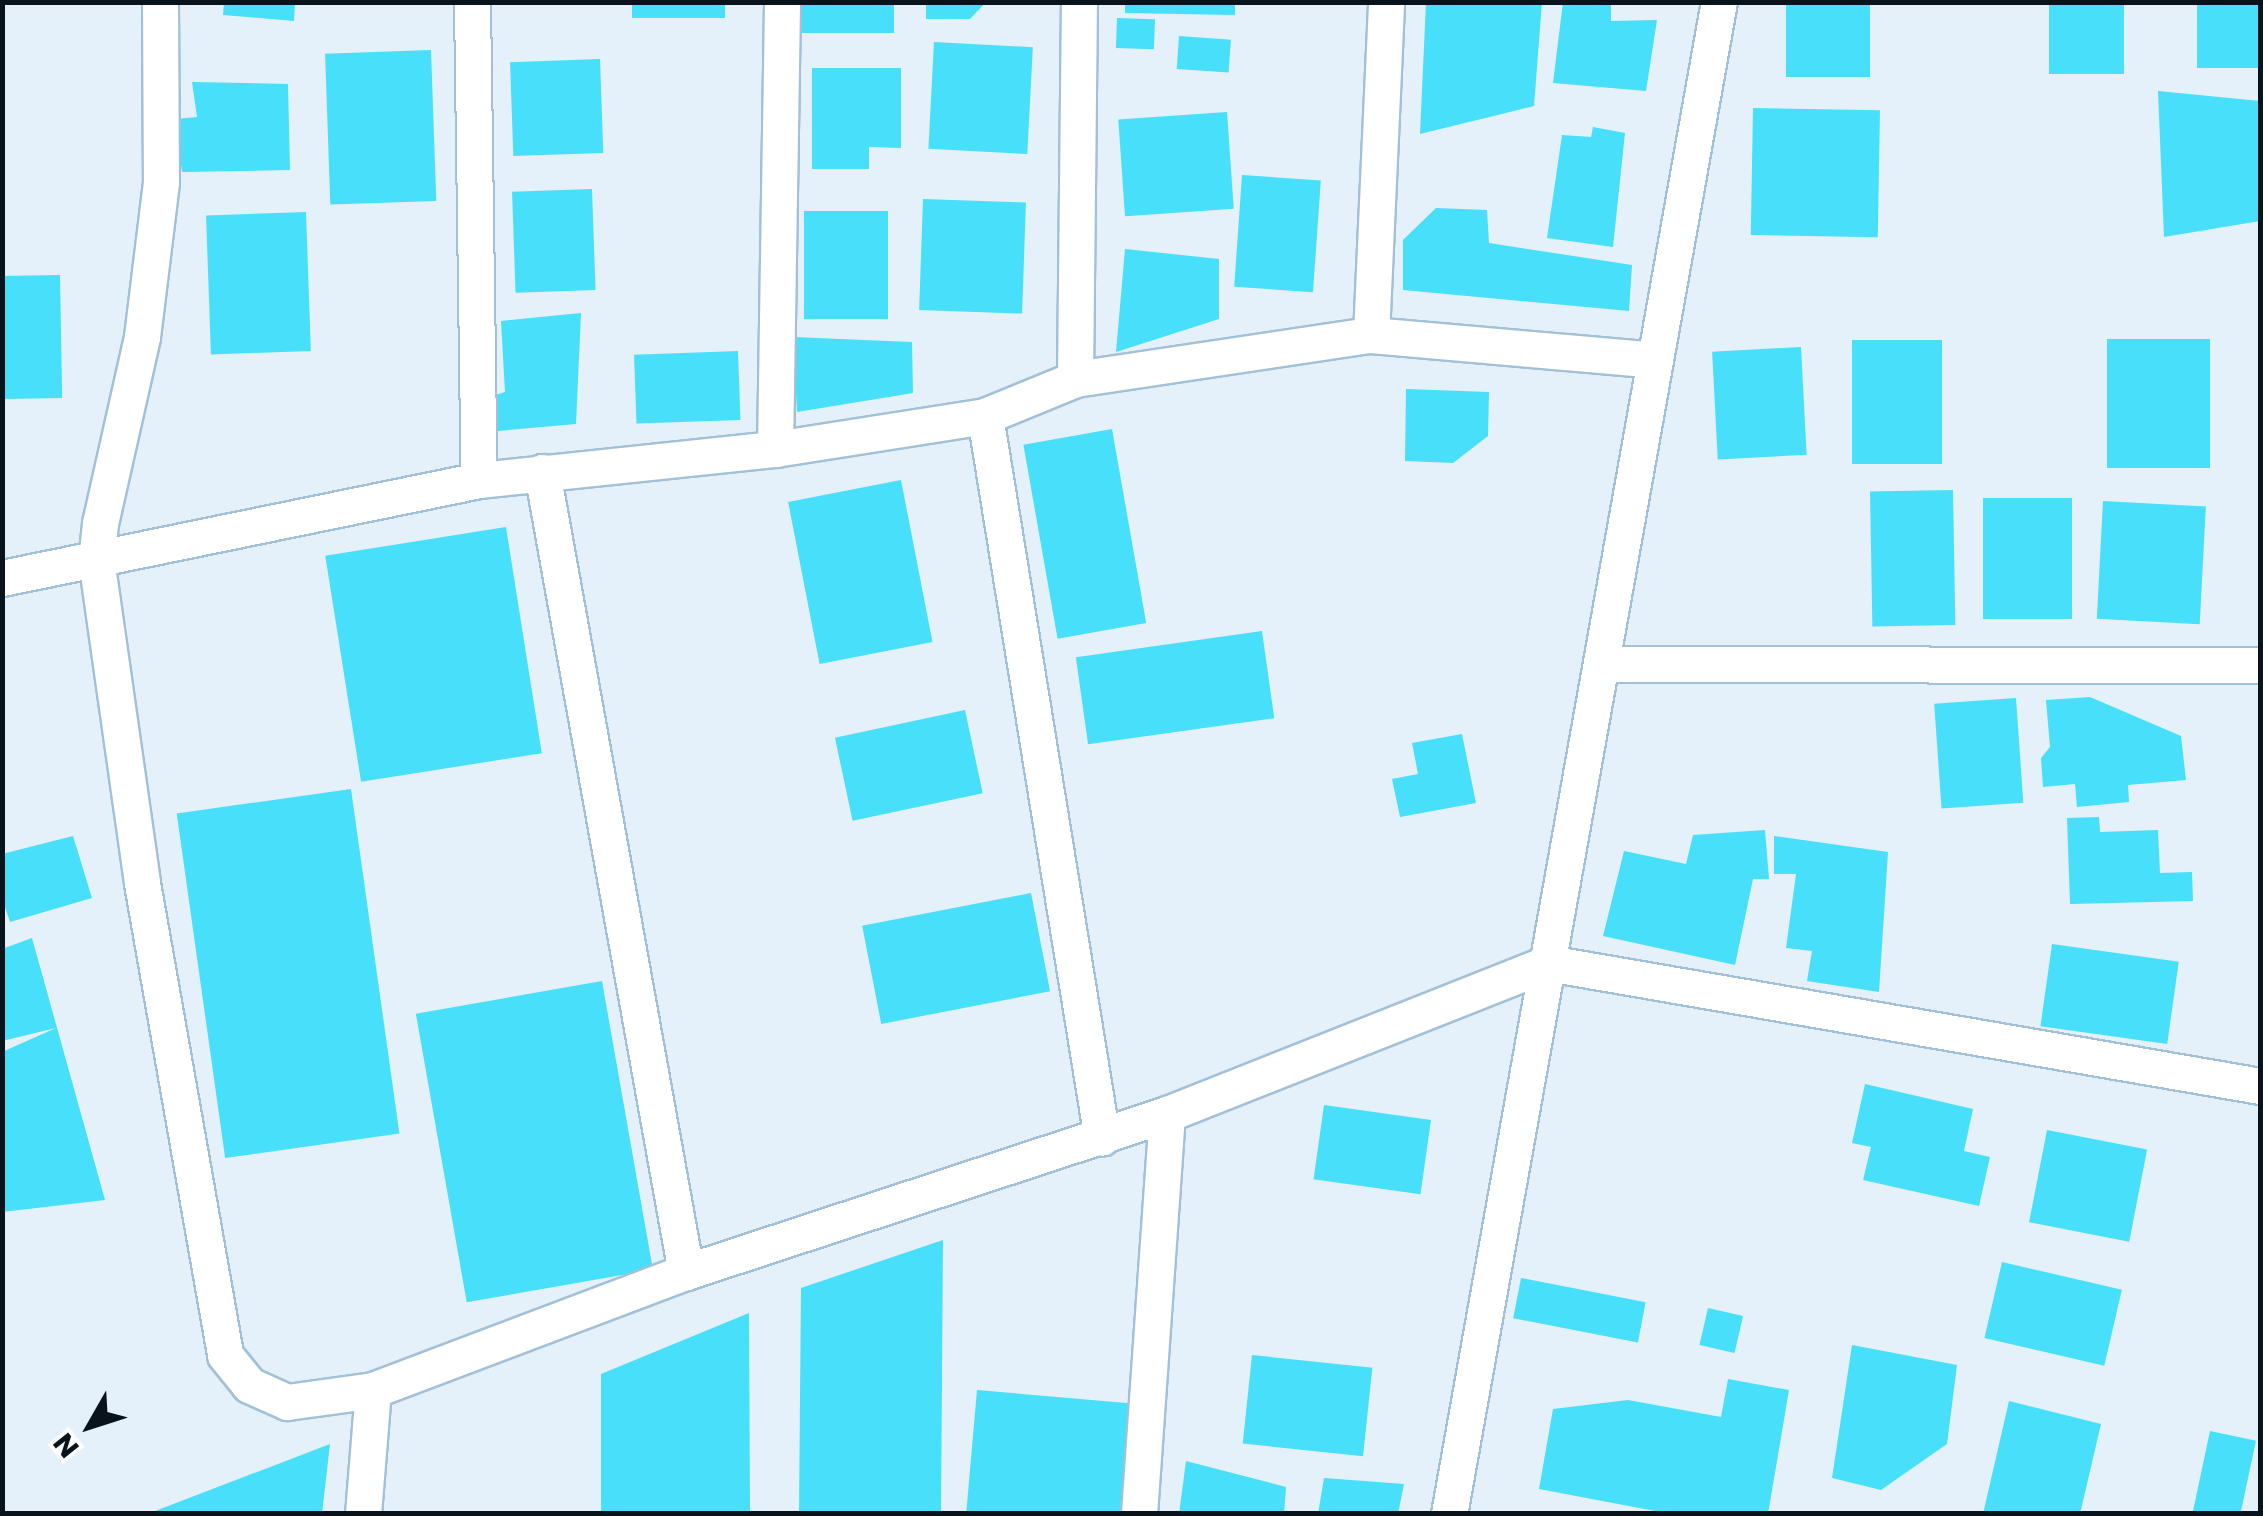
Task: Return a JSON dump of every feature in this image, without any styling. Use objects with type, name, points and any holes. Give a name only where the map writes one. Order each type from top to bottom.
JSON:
[{"type":"street","points":[[160,2],[162,182],[142,337],[100,523],[96,560],[142,883],[224,1354],[249,1384],[287,1402],[373,1390],[686,1272],[1102,1138],[1548,963],[2260,1086]]},
{"type":"street","points":[[472,2],[480,480]]},
{"type":"street","points":[[775,450],[782,2]]},
{"type":"street","points":[[1075,380],[1079,2]]},
{"type":"street","points":[[1371,335],[1386,2]]},
{"type":"street","points":[[1450,1514],[1719,2]]},
{"type":"street","points":[[2,578],[480,480],[775,450],[985,416],[1075,380],[1371,335],[1654,360]]},
{"type":"street","points":[[985,416],[1102,1138]]},
{"type":"street","points":[[542,472],[686,1272]]},
{"type":"street","points":[[1604,664],[2260,665]]},
{"type":"street","points":[[1139,1514],[1167,1114]]},
{"type":"street","points":[[363,1514],[373,1390]]},
{"type":"building","points":[[224,2],[295,2],[294,21],[223,15]]},
{"type":"building","points":[[632,2],[725,2],[725,18],[632,18]]},
{"type":"building","points":[[802,2],[894,2],[894,33],[802,33]]},
{"type":"building","points":[[926,2],[986,2],[970,19],[926,19]]},
{"type":"building","points":[[1125,2],[1235,2],[1235,15],[1125,13]]},
{"type":"building","points":[[1426,2],[1542,2],[1534,106],[1420,134]]},
{"type":"building","points":[[1563,2],[1611,2],[1611,21],[1657,20],[1646,91],[1553,83]]},
{"type":"building","points":[[1786,2],[1870,2],[1870,77],[1786,77]]},
{"type":"building","points":[[2049,2],[2124,2],[2124,74],[2049,74]]},
{"type":"building","points":[[2197,2],[2260,2],[2260,68],[2197,68]]},
{"type":"building","points":[[1117,18],[1155,19],[1154,49],[1116,48]]},
{"type":"building","points":[[1179,36],[1231,40],[1229,73],[1177,69]]},
{"type":"building","points":[[934,42],[1033,47],[1027,154],[928,149]]},
{"type":"building","points":[[431,50],[436,201],[330,205],[325,54]]},
{"type":"building","points":[[600,59],[603,153],[513,156],[510,62]]},
{"type":"building","points":[[812,68],[901,68],[901,148],[869,147],[869,169],[812,169]]},
{"type":"building","points":[[192,82],[288,84],[290,170],[182,172],[175,119],[197,117]]},
{"type":"building","points":[[2158,91],[2260,101],[2260,221],[2164,237]]},
{"type":"building","points":[[1753,108],[1880,110],[1878,237],[1751,235]]},
{"type":"building","points":[[1227,112],[1234,209],[1125,216],[1118,120]]},
{"type":"building","points":[[1593,127],[1625,133],[1613,247],[1547,238],[1562,135],[1591,137]]},
{"type":"building","points":[[1242,175],[1321,181],[1313,292],[1234,287]]},
{"type":"building","points":[[592,189],[596,290],[516,293],[512,192]]},
{"type":"building","points":[[923,199],[1026,203],[1022,314],[919,310]]},
{"type":"building","points":[[1436,208],[1487,210],[1489,243],[1632,265],[1629,311],[1403,290],[1403,240]]},
{"type":"building","points":[[804,211],[888,211],[888,319],[804,319]]},
{"type":"building","points":[[306,212],[311,351],[211,354],[206,215]]},
{"type":"building","points":[[1125,249],[1219,259],[1219,319],[1116,352]]},
{"type":"building","points":[[60,275],[62,398],[4,399],[2,276]]},
{"type":"building","points":[[581,313],[576,424],[498,431],[492,396],[505,392],[501,321]]},
{"type":"building","points":[[793,337],[912,342],[913,393],[797,412]]},
{"type":"building","points":[[2107,339],[2210,339],[2210,468],[2107,468]]},
{"type":"building","points":[[1852,340],[1942,340],[1942,464],[1852,464]]},
{"type":"building","points":[[1801,347],[1807,455],[1718,460],[1712,352]]},
{"type":"building","points":[[738,351],[740,420],[636,424],[634,355]]},
{"type":"building","points":[[1406,389],[1489,392],[1488,436],[1453,463],[1405,461]]},
{"type":"building","points":[[1112,429],[1146,623],[1058,639],[1023,445]]},
{"type":"building","points":[[901,480],[932,642],[820,664],[788,502]]},
{"type":"building","points":[[1953,490],[1955,625],[1872,626],[1870,491]]},
{"type":"building","points":[[1983,498],[2072,498],[2072,619],[1983,619]]},
{"type":"building","points":[[2103,501],[2206,506],[2200,624],[2097,619]]},
{"type":"building","points":[[506,527],[542,753],[361,782],[325,556]]},
{"type":"building","points":[[1262,631],[1274,718],[1088,744],[1076,657]]},
{"type":"building","points":[[2090,697],[2181,736],[2186,780],[2128,785],[2129,802],[2077,807],[2075,784],[2043,787],[2041,758],[2050,747],[2046,700]]},
{"type":"building","points":[[2016,698],[2023,803],[1942,808],[1934,704]]},
{"type":"building","points":[[965,710],[983,793],[853,821],[835,738]]},
{"type":"building","points":[[1462,734],[1476,803],[1400,817],[1392,779],[1418,774],[1412,743]]},
{"type":"building","points":[[351,789],[399,1134],[225,1158],[177,813]]},
{"type":"building","points":[[2099,817],[2100,832],[2158,830],[2160,873],[2192,872],[2193,901],[2070,904],[2067,818]]},
{"type":"building","points":[[1765,830],[1769,879],[1753,879],[1735,965],[1603,936],[1624,851],[1686,864],[1693,835]]},
{"type":"building","points":[[73,836],[92,898],[10,922],[2,898],[2,854]]},
{"type":"building","points":[[1774,836],[1888,852],[1879,992],[1807,981],[1812,951],[1786,948],[1796,874],[1774,874]]},
{"type":"building","points":[[1031,893],[1050,991],[881,1024],[862,926]]},
{"type":"building","points":[[32,938],[105,1200],[2,1212],[2,1052],[56,1028],[2,1041],[2,949]]},
{"type":"building","points":[[2052,944],[2179,962],[2167,1044],[2040,1026]]},
{"type":"building","points":[[602,981],[653,1270],[467,1302],[416,1014]]},
{"type":"building","points":[[1865,1084],[1973,1109],[1964,1151],[1990,1157],[1979,1206],[1863,1180],[1871,1147],[1852,1143]]},
{"type":"building","points":[[1324,1105],[1431,1120],[1421,1194],[1314,1179]]},
{"type":"building","points":[[2047,1130],[2147,1149],[2129,1242],[2029,1222]]},
{"type":"building","points":[[943,1240],[941,1513],[799,1512],[801,1288]]},
{"type":"building","points":[[2002,1262],[2122,1290],[2104,1366],[1984,1338]]},
{"type":"building","points":[[1521,1278],[1646,1302],[1638,1342],[1513,1318]]},
{"type":"building","points":[[1708,1308],[1743,1316],[1735,1353],[1699,1345]]},
{"type":"building","points":[[749,1313],[750,1513],[601,1512],[601,1374]]},
{"type":"building","points":[[1852,1345],[1957,1365],[1947,1444],[1881,1490],[1832,1478]]},
{"type":"building","points":[[1252,1355],[1372,1368],[1363,1456],[1243,1444]]},
{"type":"building","points":[[1728,1379],[1789,1390],[1768,1514],[1671,1514],[1539,1489],[1553,1409],[1628,1400],[1721,1417]]},
{"type":"building","points":[[977,1390],[1129,1403],[1120,1514],[966,1514]]},
{"type":"building","points":[[2009,1401],[2101,1424],[2080,1514],[1983,1514]]},
{"type":"building","points":[[2210,1431],[2256,1441],[2240,1514],[2193,1513]]},
{"type":"building","points":[[330,1444],[322,1514],[150,1514],[150,1513]]},
{"type":"building","points":[[1186,1461],[1286,1487],[1284,1514],[1179,1514]]},
{"type":"building","points":[[1324,1478],[1404,1484],[1398,1514],[1318,1514]]}]
